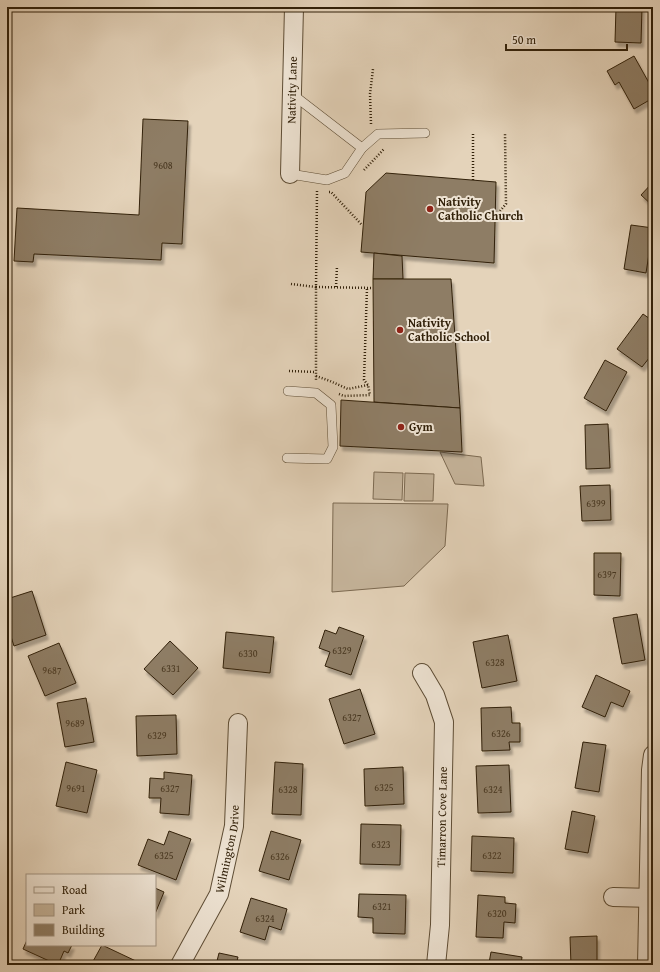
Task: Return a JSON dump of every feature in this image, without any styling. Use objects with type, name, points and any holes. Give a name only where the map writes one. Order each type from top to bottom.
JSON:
[{"type":"street","name":"Nativity Lane","points":[[290,174],[294,7]]},
{"type":"street","name":"Timarron Cove Lane","points":[[422,673],[435,695],[444,722],[440,925],[436,965]]},
{"type":"street","name":"Wilmington Drive","points":[[180,965],[219,894],[234,826],[238,722]]},
{"type":"street","points":[[647,965],[651,898],[651,770],[653,755]]},
{"type":"street","points":[[612,897],[651,898]]},
{"type":"lane","points":[[292,93],[362,148]]},
{"type":"lane","points":[[290,174],[327,180],[345,173],[362,148],[378,134],[425,133]]},
{"type":"lane","points":[[287,458],[327,459],[333,447],[331,405],[316,393],[288,391]]},
{"type":"path","points":[[371,124],[370,94],[373,69]]},
{"type":"path","points":[[472,180],[473,133]]},
{"type":"path","points":[[500,211],[506,204],[505,133]]},
{"type":"path","points":[[316,384],[316,191],[331,192],[362,225]]},
{"type":"path","points":[[336,266],[336,287]]},
{"type":"path","points":[[291,284],[316,287],[373,288]]},
{"type":"path","points":[[336,393],[344,396],[370,395],[368,385],[364,380],[367,288]]},
{"type":"path","points":[[289,371],[316,372]]},
{"type":"path","points":[[316,376],[348,389],[368,385]]},
{"type":"green space","points":[[440,452],[481,457],[484,486],[455,484]]},
{"type":"green space","points":[[374,472],[403,473],[402,500],[373,499]]},
{"type":"green space","points":[[405,473],[434,474],[433,501],[404,501]]},
{"type":"green space","points":[[333,503],[448,504],[445,546],[404,586],[332,592]]},
{"type":"building","points":[[616,7],[642,7],[641,43],[615,42]]},
{"type":"building","points":[[634,56],[653,90],[653,98],[634,109],[619,82],[615,85],[607,71]]},
{"type":"building","points":[[143,119],[188,121],[182,244],[162,243],[161,260],[34,254],[33,262],[14,261],[17,208],[139,215]]},
{"type":"building","name":"Nativity Catholic Church","points":[[386,173],[496,182],[494,263],[361,252],[366,192]]},
{"type":"building","points":[[653,182],[653,206],[641,195]]},
{"type":"building","points":[[631,225],[653,228],[646,273],[624,269]]},
{"type":"building","points":[[374,253],[402,256],[403,279],[373,279]]},
{"type":"building","points":[[373,279],[451,279],[460,408],[374,402]]},
{"type":"building","points":[[643,314],[653,321],[653,343],[648,349],[653,353],[642,367],[617,349]]},
{"type":"building","points":[[605,360],[627,372],[606,411],[584,398]]},
{"type":"building","name":"Gym","points":[[341,400],[460,408],[462,452],[340,446]]},
{"type":"building","points":[[608,424],[610,468],[586,469],[585,425]]},
{"type":"building","points":[[610,485],[611,520],[582,521],[580,486]]},
{"type":"building","points":[[594,553],[621,553],[620,596],[594,595]]},
{"type":"building","points":[[32,591],[46,635],[14,646],[7,624],[7,599]]},
{"type":"building","points":[[637,614],[645,660],[622,664],[613,618]]},
{"type":"building","points":[[339,627],[364,636],[351,675],[325,666],[330,652],[319,648],[325,630],[336,634]]},
{"type":"building","points":[[226,632],[274,637],[270,673],[223,668]]},
{"type":"building","points":[[508,635],[517,681],[482,688],[473,642]]},
{"type":"building","points":[[170,641],[198,668],[173,695],[144,669]]},
{"type":"building","points":[[59,643],[76,683],[45,696],[28,656]]},
{"type":"building","points":[[596,675],[630,691],[623,707],[611,702],[605,717],[582,707]]},
{"type":"building","points":[[360,689],[375,734],[344,744],[329,699]]},
{"type":"building","points":[[86,698],[94,742],[65,747],[57,703]]},
{"type":"building","points":[[511,707],[512,723],[520,723],[520,742],[509,742],[510,750],[482,751],[481,708]]},
{"type":"building","points":[[176,715],[177,754],[137,756],[136,716]]},
{"type":"building","points":[[583,742],[606,745],[599,792],[575,788]]},
{"type":"building","points":[[66,762],[97,770],[87,813],[56,806]]},
{"type":"building","points":[[275,762],[303,764],[301,815],[272,814]]},
{"type":"building","points":[[509,765],[511,812],[478,813],[476,766]]},
{"type":"building","points":[[403,767],[404,804],[365,806],[364,769]]},
{"type":"building","points":[[164,772],[192,775],[189,815],[160,813],[161,798],[149,798],[150,778],[164,779]]},
{"type":"building","points":[[572,811],[595,816],[588,853],[565,849]]},
{"type":"building","points":[[361,824],[401,825],[400,865],[360,864]]},
{"type":"building","points":[[169,831],[191,839],[176,880],[138,865],[148,839],[164,845]]},
{"type":"building","points":[[271,831],[301,840],[289,880],[259,871]]},
{"type":"building","points":[[472,836],[514,838],[513,873],[471,871]]},
{"type":"building","points":[[156,888],[164,892],[156,912]]},
{"type":"building","points":[[359,894],[406,895],[405,934],[373,933],[373,918],[358,917]]},
{"type":"building","points":[[478,895],[505,897],[505,903],[516,904],[515,923],[504,922],[503,938],[476,937]]},
{"type":"building","points":[[251,898],[287,909],[281,930],[269,926],[265,940],[240,932]]},
{"type":"building","points":[[597,936],[597,965],[571,965],[570,937]]},
{"type":"building","points":[[26,942],[26,946],[72,946],[68,953],[64,951],[58,965],[23,949]]},
{"type":"building","points":[[101,946],[138,962],[136,965],[91,965]]},
{"type":"building","points":[[491,952],[522,957],[521,965],[475,965],[475,961],[489,963]]},
{"type":"building","points":[[219,953],[238,957],[236,965],[216,965]]},
{"type":"place","name":"Nativity Catholic Church","points":[[430,209]]},
{"type":"place","name":"Nativity Catholic School","points":[[400,330]]},
{"type":"place","name":"Gym","points":[[401,427]]}]
